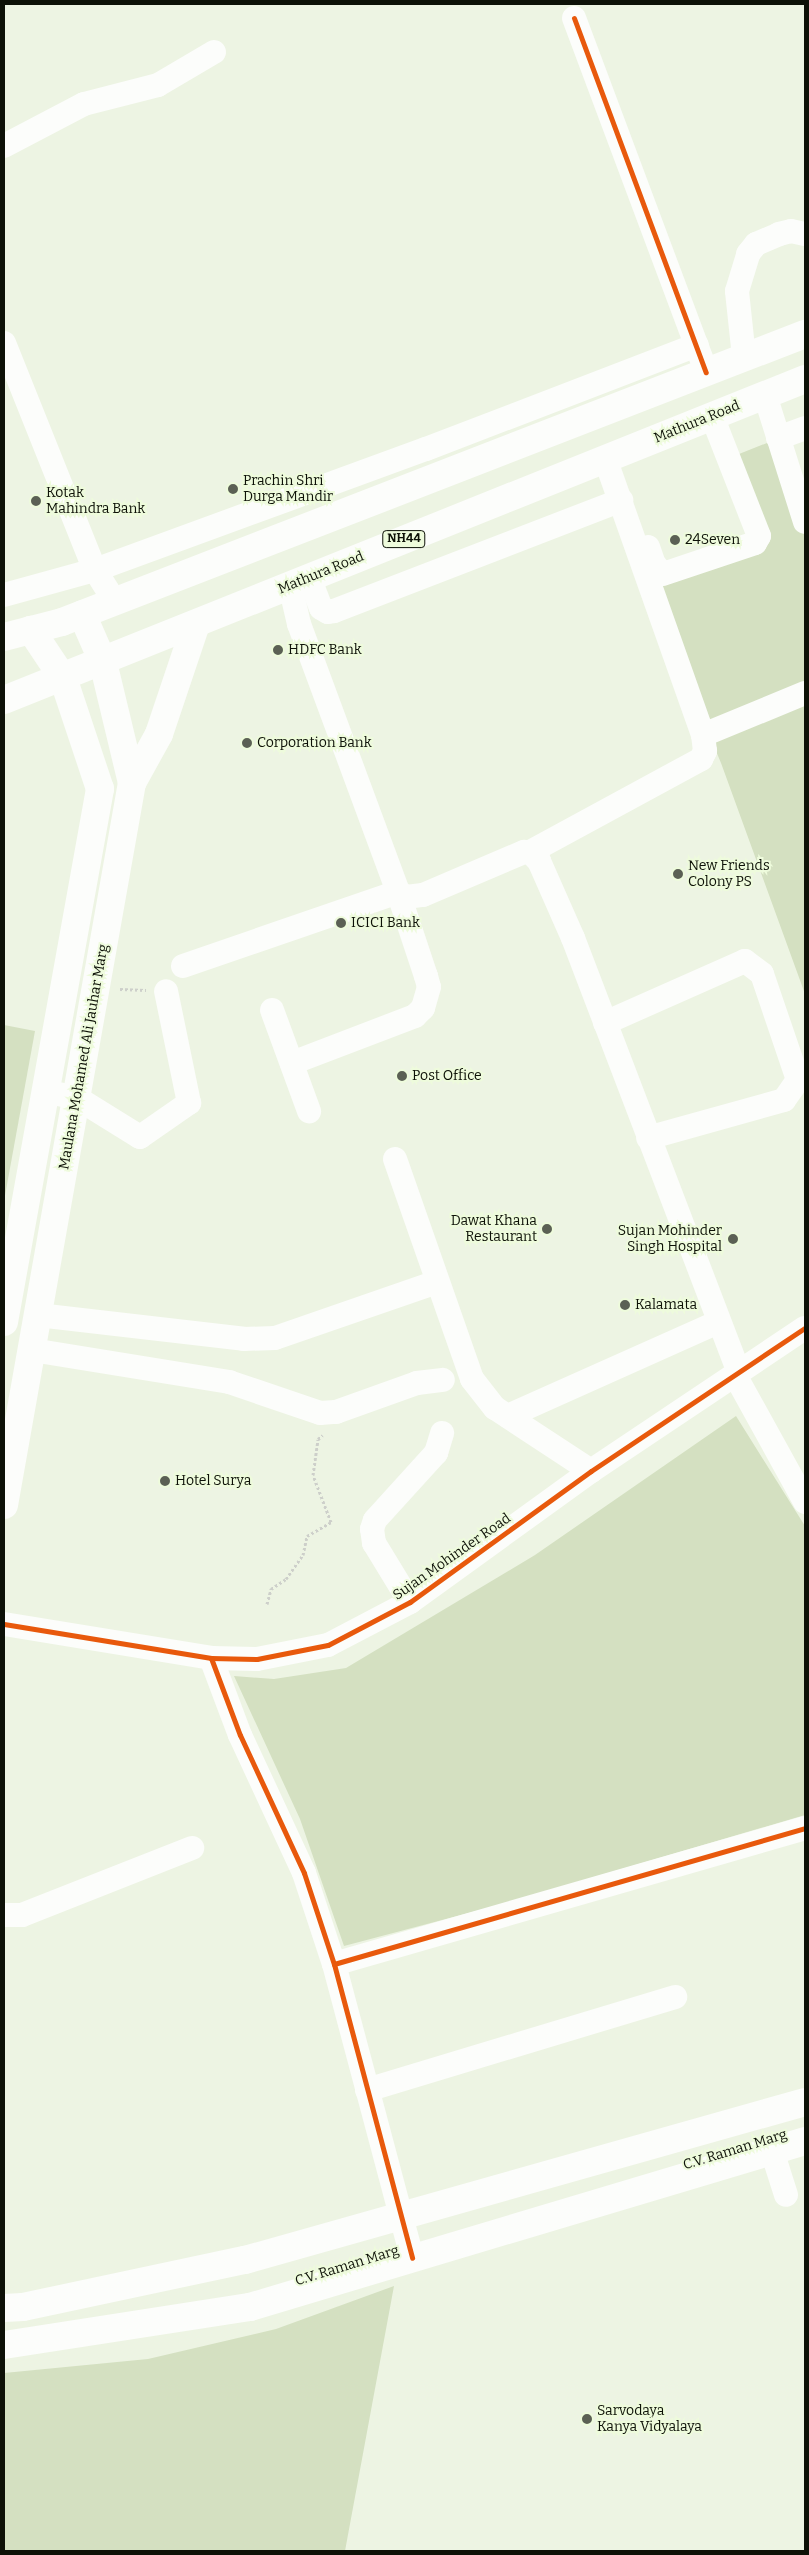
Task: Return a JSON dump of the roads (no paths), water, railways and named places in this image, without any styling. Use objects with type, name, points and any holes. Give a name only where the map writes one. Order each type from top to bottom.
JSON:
[{"type":"main road","points":[[4,637],[32,630],[115,602],[805,334]]},
{"type":"main road","name":"Mathura Road","points":[[4,700],[103,662],[299,581],[805,379]]},
{"type":"main road","name":"Maulana Mohamed Ali Jauhar Marg","points":[[4,1505],[132,783],[103,662],[82,614]]},
{"type":"main road","points":[[132,783],[159,734],[196,624]]},
{"type":"main road","points":[[4,1322],[100,789],[63,678],[32,630]]},
{"type":"main road","name":"C.V. Raman Marg","points":[[4,2308],[23,2307],[244,2260],[805,2102]]},
{"type":"main road","name":"C.V. Raman Marg","points":[[4,2345],[250,2307],[805,2141]]},
{"type":"street","points":[[574,18],[706,372]]},
{"type":"street","points":[[4,146],[84,104],[158,85],[214,52]]},
{"type":"street","points":[[744,357],[737,292],[748,254],[756,244],[778,234],[791,230],[805,234]]},
{"type":"street","points":[[4,343],[95,570],[115,602]]},
{"type":"street","points":[[4,595],[95,570],[444,443],[697,345]]},
{"type":"street","points":[[765,395],[805,522]]},
{"type":"street","points":[[612,457],[660,572],[755,542],[759,533],[712,416]]},
{"type":"street","points":[[778,438],[805,428]]},
{"type":"street","points":[[398,892],[406,897],[423,895],[524,852],[530,852],[701,759],[706,746],[703,735],[621,500],[612,457]]},
{"type":"street","points":[[299,581],[321,608],[328,612],[621,500]]},
{"type":"street","points":[[292,1063],[415,1016],[422,1008],[429,988],[398,892],[299,624],[299,581]]},
{"type":"street","points":[[703,735],[805,694]]},
{"type":"street","points":[[530,852],[539,861],[573,938],[737,1374],[805,1502]]},
{"type":"street","points":[[183,966],[398,892]]},
{"type":"street","points":[[605,1023],[745,961],[762,974],[798,1080],[784,1100],[648,1138]]},
{"type":"street","points":[[44,1092],[77,1098],[140,1137],[189,1103],[166,991]]},
{"type":"street","points":[[272,1010],[309,1110]]},
{"type":"street","points":[[395,1159],[472,1379],[495,1408],[590,1471]]},
{"type":"street","points":[[38,1315],[244,1339],[275,1338],[437,1282]]},
{"type":"street","points":[[508,1416],[718,1322]]},
{"type":"street","name":"Sujan Mohinder Road","points":[[4,1624],[211,1658],[257,1659],[328,1645],[410,1602],[590,1471],[805,1328]]},
{"type":"street","points":[[32,1350],[229,1382],[320,1412],[336,1412],[417,1383],[443,1380]]},
{"type":"street","points":[[410,1602],[374,1544],[372,1529],[376,1520],[436,1453],[442,1433]]},
{"type":"street","points":[[211,1658],[240,1735],[304,1873],[334,1964],[412,2258]]},
{"type":"street","points":[[334,1964],[805,1828]]},
{"type":"street","points":[[4,1915],[22,1915],[192,1848]]},
{"type":"street","points":[[367,2090],[675,1997]]},
{"type":"street","points":[[772,2151],[786,2195]]},
{"type":"place","name":"Prachin Shri Durga Mandir","points":[[233,489]]},
{"type":"place","name":"Kotak Mahindra Bank","points":[[36,501]]},
{"type":"place","name":"24Seven","points":[[675,540]]},
{"type":"place","name":"HDFC Bank","points":[[278,650]]},
{"type":"place","name":"Corporation Bank","points":[[247,743]]},
{"type":"place","name":"New Friends Colony PS","points":[[678,874]]},
{"type":"place","name":"ICICI Bank","points":[[341,923]]},
{"type":"place","name":"Post Office","points":[[402,1076]]},
{"type":"place","name":"Dawat Khana Restaurant","points":[[547,1229]]},
{"type":"place","name":"Sujan Mohinder Singh Hospital","points":[[733,1239]]},
{"type":"place","name":"Kalamata","points":[[625,1305]]},
{"type":"place","name":"Hotel Surya","points":[[165,1481]]},
{"type":"place","name":"Sarvodaya Kanya Vidyalaya","points":[[587,2419]]}]
